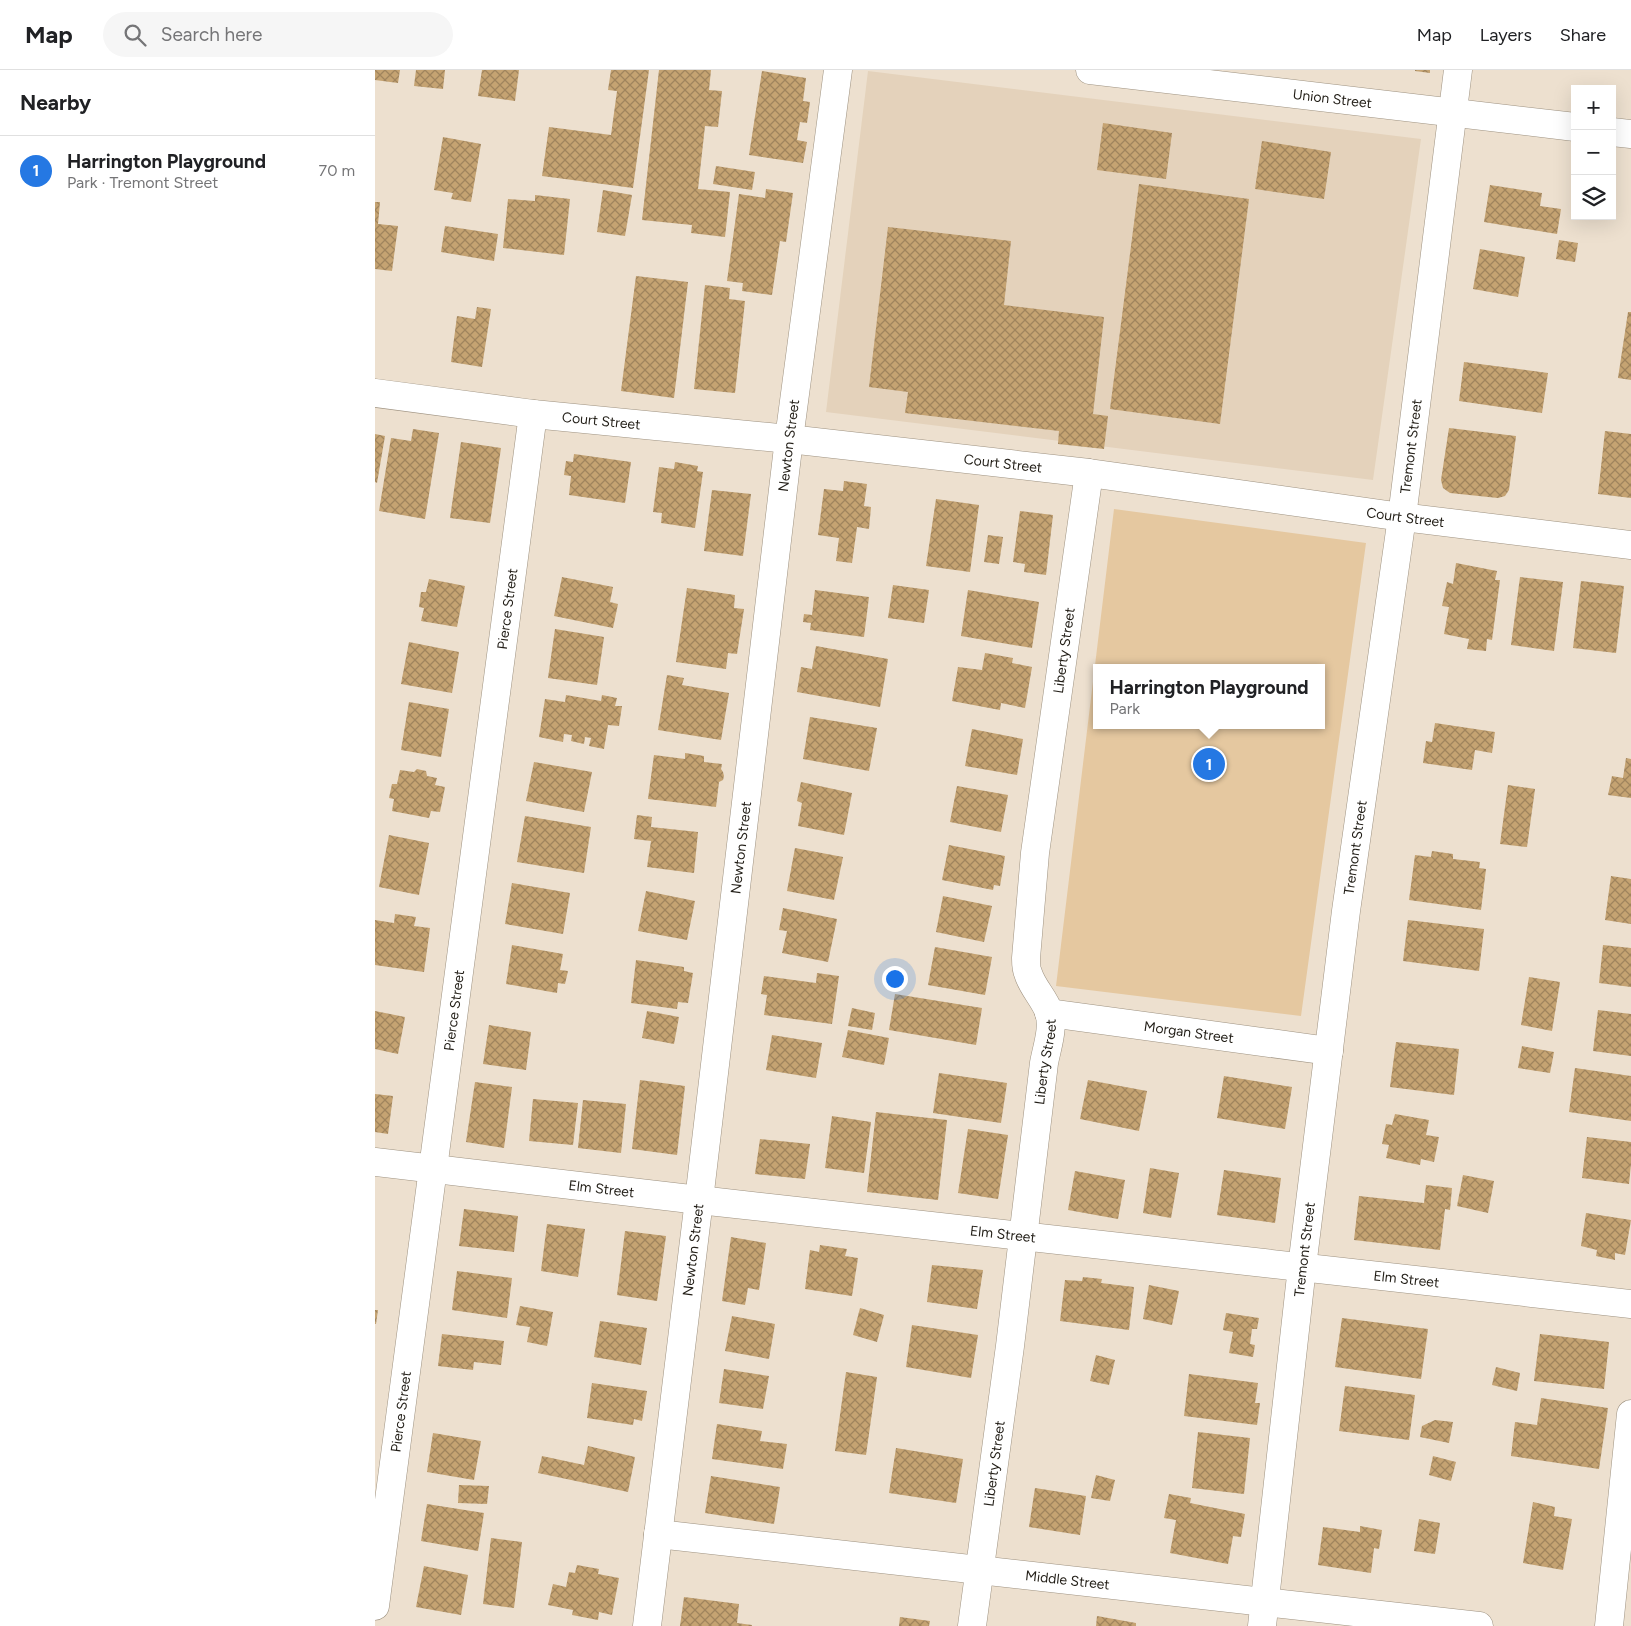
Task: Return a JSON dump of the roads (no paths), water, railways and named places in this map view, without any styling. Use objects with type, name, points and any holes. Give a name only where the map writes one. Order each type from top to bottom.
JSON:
[{"type":"street","name":"Newton Street","points":[[647,1626],[789,439],[838,70]]},
{"type":"street","name":"Union Street","points":[[1090,70],[1571,128]]},
{"type":"street","name":"Tremont Street","points":[[1263,1614],[1302,1267],[1346,911],[1402,517],[1458,70]]},
{"type":"street","points":[[1616,132],[1631,134]]},
{"type":"street","name":"Court Street","points":[[375,393],[533,414],[789,439],[1089,473],[1402,517],[1631,545]]},
{"type":"street","name":"Pierce Street","points":[[375,1606],[533,414]]},
{"type":"street","name":"Liberty Street","points":[[972,1626],[1009,1355],[1044,1063],[1050,1029],[1049,1013],[1027,973],[1026,958],[1035,853],[1089,473]]},
{"type":"street","name":"Morgan Street","points":[[1049,1013],[1329,1050]]},
{"type":"street","name":"Elm Street","points":[[375,1162],[1631,1304]]},
{"type":"street","points":[[1609,1626],[1631,1414]]},
{"type":"street","name":"Middle Street","points":[[658,1534],[979,1570],[1263,1614],[1479,1626]]},
{"type":"place","name":"Harrington Playground","points":[[1209,764]]}]
